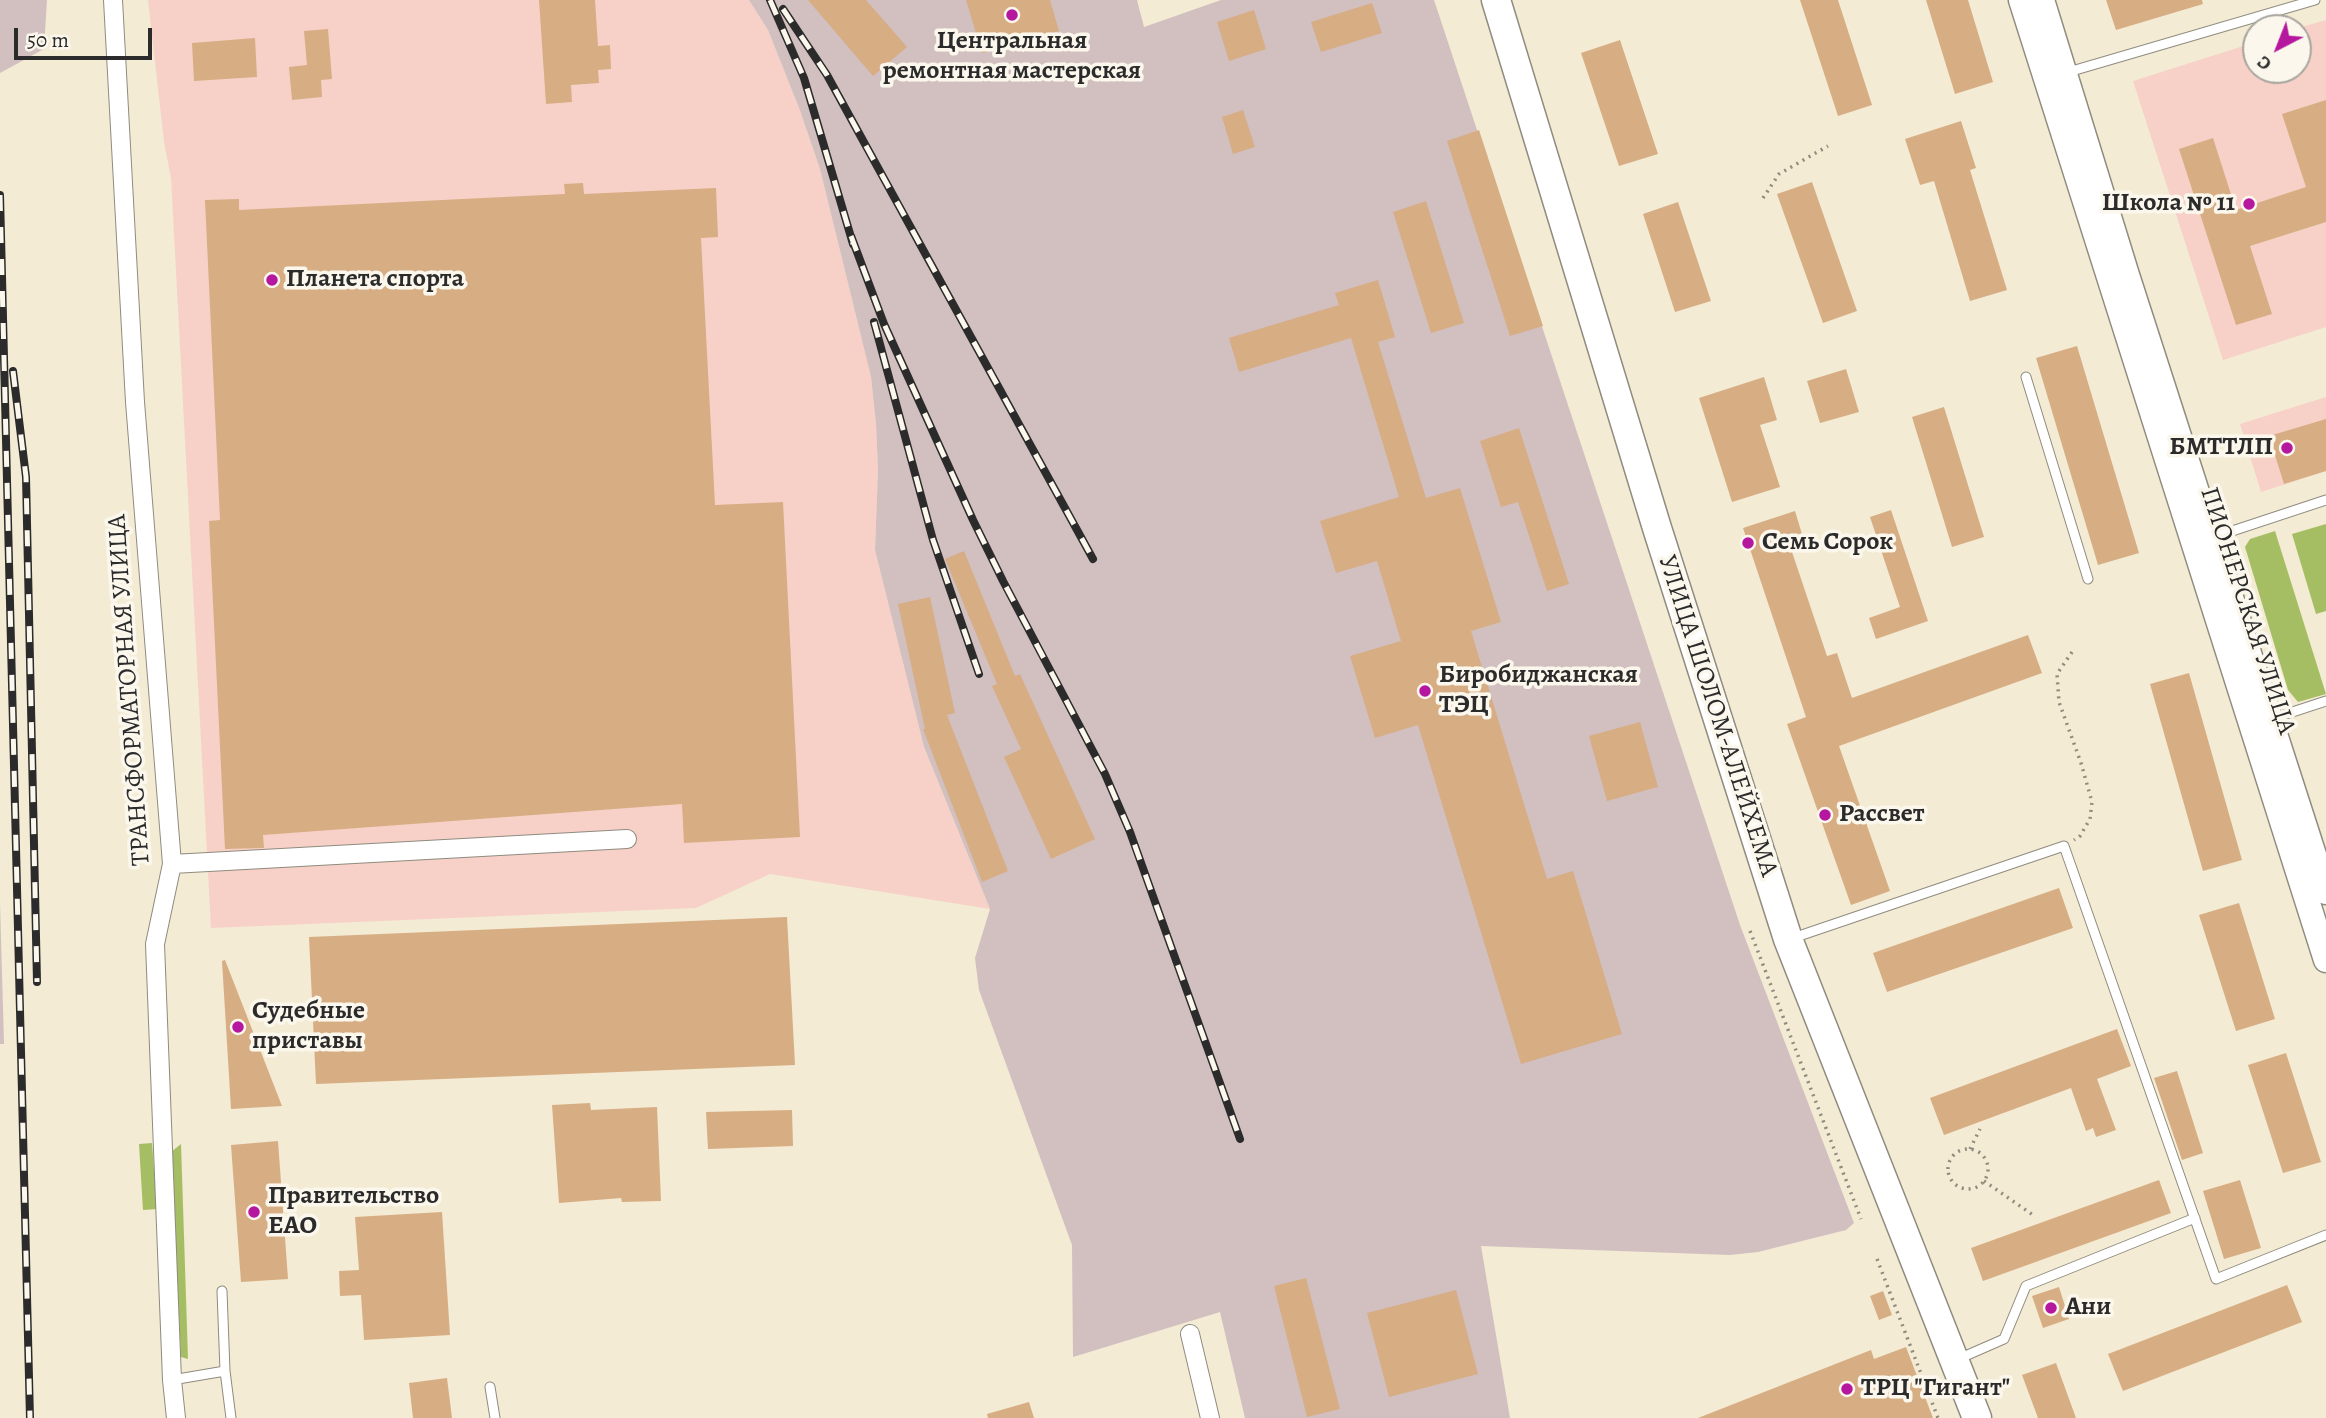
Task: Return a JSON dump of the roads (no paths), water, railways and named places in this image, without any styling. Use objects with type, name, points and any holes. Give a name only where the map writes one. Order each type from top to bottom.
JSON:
[{"type":"main road","name":"УЛИЦА ШОЛОМ-АЛЕЙХЕМА","points":[[1496,0],[1657,528],[1788,939],[1977,1418]]},
{"type":"main road","name":"ПИОНЕРСКАЯ УЛИЦА","points":[[2021,0],[2054,76],[2261,722],[2326,960]]},
{"type":"main road","name":"ПИОНЕРСКАЯ УЛИЦА","points":[[2042,0],[2054,76]]},
{"type":"main road","name":"ПИОНЕРСКАЯ УЛИЦА","points":[[2261,722],[2326,892]]},
{"type":"street","name":"ТРАНСФОРМАТОРНАЯ УЛИЦА","points":[[113,0],[135,401],[172,864],[155,944],[172,1380],[176,1418]]},
{"type":"street","points":[[172,864],[627,839]]},
{"type":"street","points":[[1190,1334],[1210,1418]]},
{"type":"lane","points":[[2054,76],[2315,0]]},
{"type":"lane","points":[[2026,377],[2088,579]]},
{"type":"lane","points":[[2203,540],[2326,500]]},
{"type":"lane","points":[[2261,722],[2326,701]]},
{"type":"lane","points":[[1788,939],[2064,846],[2216,1279],[2326,1235]]},
{"type":"lane","points":[[1955,1360],[2004,1339],[2026,1286],[2195,1218]]},
{"type":"lane","points":[[222,1291],[225,1371],[231,1418]]},
{"type":"lane","points":[[172,1380],[225,1371]]},
{"type":"lane","points":[[489,1387],[495,1418]]},
{"type":"railway","points":[[770,0],[804,78],[853,244]]},
{"type":"railway","points":[[783,9],[827,75],[1093,559]]},
{"type":"railway","points":[[0,195],[30,1418]]},
{"type":"railway","points":[[851,236],[884,324],[973,520],[1105,774],[1130,832],[1240,1139]]},
{"type":"railway","points":[[874,322],[933,540],[979,674]]},
{"type":"railway","points":[[13,371],[26,477],[37,982]]},
{"type":"place","name":"Центральная ремонтная мастерская","points":[[1012,15]]},
{"type":"place","name":"Школа № 11","points":[[2249,204]]},
{"type":"place","name":"Планета спорта","points":[[272,280]]},
{"type":"place","name":"БМТТЛП","points":[[2287,448]]},
{"type":"place","name":"Семь Сорок","points":[[1748,543]]},
{"type":"place","name":"Биробиджанская ТЭЦ","points":[[1425,691]]},
{"type":"place","name":"Рассвет","points":[[1825,815]]},
{"type":"place","name":"Судебные приставы","points":[[238,1027]]},
{"type":"place","name":"Правительство ЕАО","points":[[254,1212]]},
{"type":"place","name":"Ани","points":[[2051,1308]]},
{"type":"place","name":"ТРЦ \"Гигант\"","points":[[1847,1389]]}]
